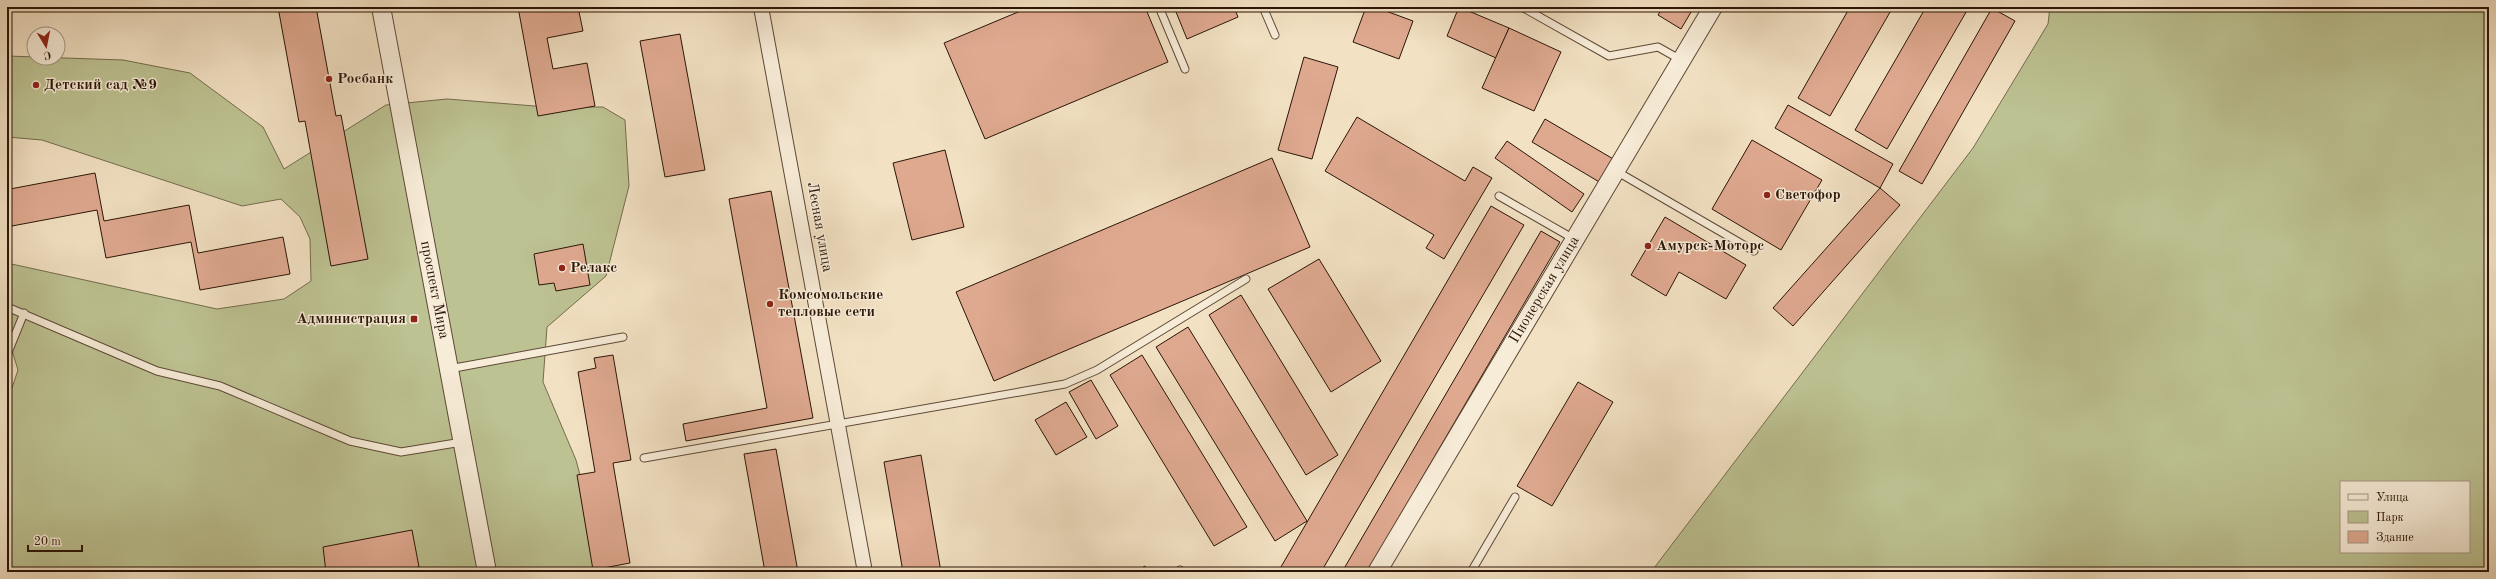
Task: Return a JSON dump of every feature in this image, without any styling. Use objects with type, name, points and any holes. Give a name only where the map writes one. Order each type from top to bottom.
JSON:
[{"type":"street","name":"проспект Мира","points":[[381,7],[487,572]]},
{"type":"street","name":"Лесная улица","points":[[761,7],[865,572]]},
{"type":"street","name":"Пионерская улица","points":[[1377,572],[1713,7]]},
{"type":"lane","points":[[1159,7],[1186,69]]},
{"type":"lane","points":[[1263,7],[1275,35]]},
{"type":"lane","points":[[1522,7],[1608,56],[1658,47],[1681,61]]},
{"type":"lane","points":[[1616,171],[1754,251]]},
{"type":"lane","points":[[1499,196],[1575,240]]},
{"type":"lane","points":[[644,458],[1065,384],[1097,370],[1246,279]]},
{"type":"lane","points":[[7,307],[157,371],[220,386],[350,441],[401,452],[462,442]]},
{"type":"lane","points":[[7,355],[24,313]]},
{"type":"lane","points":[[449,369],[623,337]]},
{"type":"lane","points":[[1471,572],[1515,497]]},
{"type":"green space","points":[[2050,7],[2489,7],[2489,572],[1651,572],[1973,148],[2048,24]]},
{"type":"green space","points":[[7,56],[26,57],[26,66],[66,66],[66,58],[123,60],[190,73],[263,127],[284,169],[386,105],[447,99],[547,107],[603,107],[625,120],[629,186],[606,276],[547,327],[543,382],[576,460],[595,532],[592,572],[7,572],[7,403],[18,370],[7,334],[7,263],[217,309],[284,299],[311,281],[310,239],[300,217],[281,199],[242,206],[42,140],[7,137]]},
{"type":"building","points":[[278,7],[316,7],[336,116],[341,115],[368,259],[331,266],[305,121],[299,122]]},
{"type":"building","points":[[518,7],[578,7],[583,31],[547,38],[553,69],[587,63],[595,106],[538,116]]},
{"type":"building","points":[[1030,7],[1145,7],[1168,62],[985,139],[944,43]]},
{"type":"building","points":[[1174,7],[1234,7],[1238,17],[1187,39]]},
{"type":"building","points":[[1366,7],[1375,7],[1413,21],[1399,59],[1353,42]]},
{"type":"building","points":[[1459,7],[1509,28],[1496,58],[1447,36]]},
{"type":"building","points":[[1663,7],[1694,7],[1681,29],[1658,15]]},
{"type":"building","points":[[1850,7],[1893,7],[1830,116],[1798,98]]},
{"type":"building","points":[[1926,7],[1969,7],[1887,149],[1855,130]]},
{"type":"building","points":[[1992,8],[2015,21],[1922,184],[1899,171]]},
{"type":"building","points":[[1509,28],[1561,52],[1534,111],[1482,88]]},
{"type":"building","points":[[680,34],[705,170],[665,177],[640,41]]},
{"type":"building","points":[[1304,57],[1338,67],[1312,159],[1278,150]]},
{"type":"building","points":[[1788,105],[1893,164],[1880,188],[1775,128]]},
{"type":"building","points":[[1357,117],[1465,181],[1473,167],[1492,178],[1444,259],[1426,248],[1434,235],[1325,171]]},
{"type":"building","points":[[1545,119],[1615,160],[1601,183],[1532,142]]},
{"type":"building","name":"Светофор","points":[[1752,140],[1822,180],[1781,250],[1712,209]]},
{"type":"building","points":[[1507,141],[1584,194],[1572,212],[1495,158]]},
{"type":"building","points":[[945,150],[964,227],[912,240],[893,163]]},
{"type":"building","points":[[1272,158],[1310,247],[994,381],[956,292]]},
{"type":"building","points":[[95,173],[104,221],[189,205],[198,253],[283,237],[290,274],[200,290],[191,242],[106,258],[97,210],[12,226],[7,199],[7,174],[10,189]]},
{"type":"building","points":[[1880,188],[1900,205],[1793,326],[1773,308]]},
{"type":"building","name":"Комсомольские тепловые сети","points":[[771,191],[813,418],[686,441],[683,424],[767,408],[729,199]]},
{"type":"building","points":[[1491,206],[1524,225],[1321,572],[1278,572]]},
{"type":"building","points":[[1665,217],[1746,265],[1726,299],[1679,272],[1666,296],[1631,275]]},
{"type":"building","points":[[1541,231],[1560,242],[1367,572],[1342,572]]},
{"type":"building","name":"Релакс","points":[[583,244],[590,285],[556,291],[554,283],[539,285],[534,254]]},
{"type":"building","points":[[1319,259],[1381,361],[1331,392],[1268,289]]},
{"type":"building","points":[[1241,295],[1338,455],[1306,475],[1209,315]]},
{"type":"building","points":[[1188,327],[1307,521],[1275,541],[1156,347]]},
{"type":"building","points":[[613,355],[631,460],[613,463],[630,563],[593,570],[577,475],[595,472],[578,372],[596,368],[594,358]]},
{"type":"building","points":[[1142,355],[1247,527],[1214,546],[1110,375]]},
{"type":"building","points":[[1091,380],[1118,426],[1096,439],[1069,392]]},
{"type":"building","points":[[1578,382],[1613,402],[1552,506],[1517,486]]},
{"type":"building","points":[[1066,402],[1087,437],[1056,455],[1035,420]]},
{"type":"building","points":[[776,449],[798,572],[765,572],[744,454]]},
{"type":"building","points":[[921,455],[941,572],[903,572],[884,462]]},
{"type":"building","points":[[412,530],[419,567],[391,572],[326,572],[323,547]]},
{"type":"building","points":[[1144,566],[1154,572],[1141,572]]},
{"type":"building","points":[[288,567],[295,572],[284,572]]},
{"type":"place","name":"Росбанк","points":[[329,79]]},
{"type":"place","name":"Детский сад №9","points":[[36,85]]},
{"type":"place","name":"Светофор","points":[[1767,195]]},
{"type":"place","name":"Амурск-Моторс","points":[[1648,246]]},
{"type":"place","name":"Релакс","points":[[562,268]]},
{"type":"place","name":"Комсомольские тепловые сети","points":[[770,304]]},
{"type":"place","name":"Администрация","points":[[414,319]]}]
